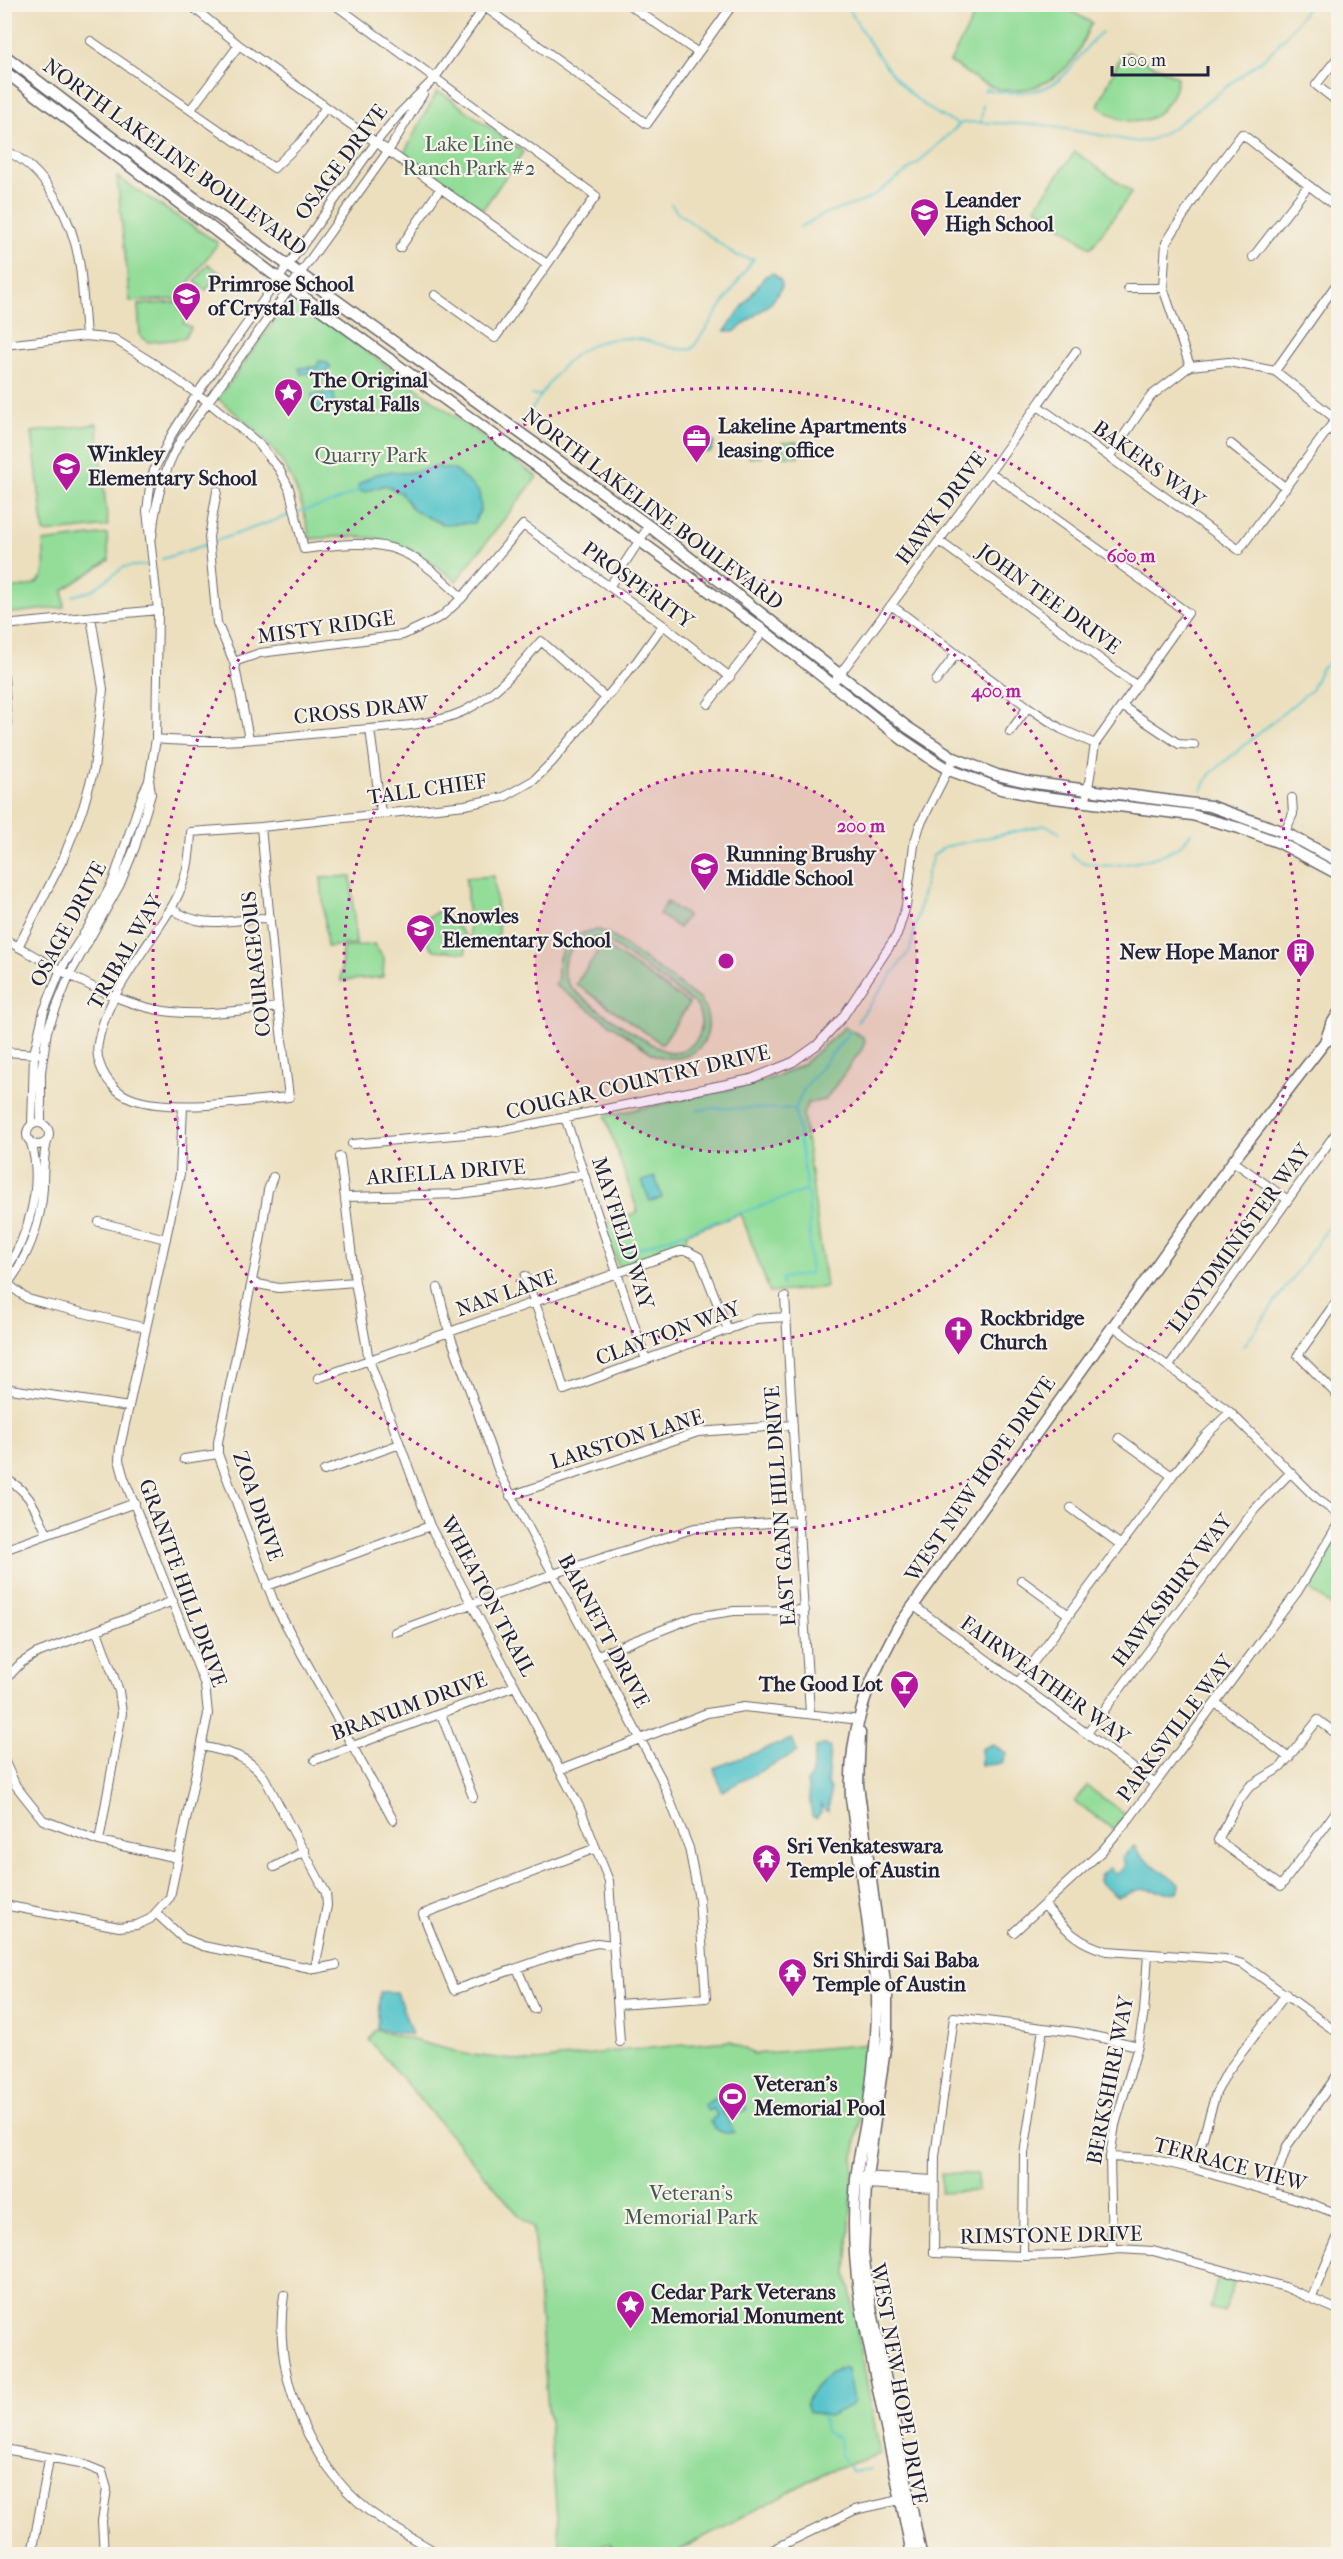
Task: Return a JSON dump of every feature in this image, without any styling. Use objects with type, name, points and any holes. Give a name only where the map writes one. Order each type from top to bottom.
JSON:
[{"type":"main road","name":"NORTH LAKELINE BOULEVARD","points":[[4,55],[127,149],[649,526],[836,679],[902,739],[949,770],[1001,789],[1192,815],[1239,828],[1280,843],[1338,874]]},
{"type":"main road","name":"NORTH LAKELINE BOULEVARD","points":[[4,71],[290,287],[640,542],[764,631],[954,758],[997,775],[1027,782],[1210,806],[1284,832],[1338,861]]},
{"type":"main road","name":"WEST NEW HOPE DRIVE","points":[[921,2554],[867,2286],[863,2254],[863,2179],[877,2022],[875,1983],[851,1798],[852,1748],[864,1697],[872,1675],[898,1627],[1233,1161],[1325,1042],[1338,1014]]},
{"type":"main road","name":"WEST NEW HOPE DRIVE","points":[[1325,1042],[1338,1034]]},
{"type":"main road","name":"WEST NEW HOPE DRIVE","points":[[863,2179],[854,2230],[857,2284],[912,2554]]},
{"type":"street","points":[[189,4],[239,45],[547,264]]},
{"type":"street","points":[[334,4],[596,196],[495,338],[435,295]]},
{"type":"street","points":[[485,5],[647,124],[733,4]]},
{"type":"street","name":"OSAGE DRIVE","points":[[37,1124],[38,1054],[44,1011],[61,969],[91,924],[113,881],[149,780],[156,739],[158,610],[147,511],[151,478],[172,434],[197,394],[288,265],[377,141],[400,112],[434,78],[485,5]]},
{"type":"street","points":[[630,5],[697,52]]},
{"type":"street","points":[[91,41],[274,168],[302,141],[326,107]]},
{"type":"street","points":[[191,109],[239,45]]},
{"type":"street","points":[[1338,57],[1316,85],[1338,102]]},
{"type":"street","name":"OSAGE DRIVE","points":[[151,546],[157,505],[168,467],[182,438],[389,150],[427,86]]},
{"type":"street","points":[[1190,366],[1163,288],[1166,243],[1201,188],[1242,134],[1338,208]]},
{"type":"street","points":[[4,150],[32,166],[51,191],[69,226],[80,264],[86,336]]},
{"type":"street","points":[[1253,257],[1308,186]]},
{"type":"street","points":[[400,248],[440,189]]},
{"type":"street","points":[[1275,371],[1338,282]]},
{"type":"street","points":[[1128,288],[1163,288]]},
{"type":"street","points":[[4,345],[86,336],[114,339],[207,401],[258,443],[279,469],[296,513],[304,549],[349,543],[379,544],[417,559],[436,572],[462,598]]},
{"type":"street","name":"HAWK DRIVE","points":[[836,679],[990,472],[1076,351]]},
{"type":"street","points":[[1109,457],[1151,396],[1190,366],[1229,362],[1275,371],[1337,418],[1286,488],[1231,444]]},
{"type":"street","name":"BAKERS WAY","points":[[1038,406],[1239,550],[1286,488]]},
{"type":"street","points":[[990,472],[1188,613],[1095,744],[1085,802]]},
{"type":"street","points":[[217,491],[209,537],[217,622],[234,662],[249,739]]},
{"type":"street","name":"MISTY RIDGE","points":[[234,662],[260,653],[403,635],[441,617],[462,598],[523,525]]},
{"type":"street","name":"PROSPERITY","points":[[523,525],[663,625],[730,677]]},
{"type":"street","points":[[609,587],[649,526]]},
{"type":"street","name":"JOHN TEE DRIVE","points":[[939,541],[1137,686]]},
{"type":"street","points":[[891,605],[1028,707],[1061,729],[1095,744]]},
{"type":"street","points":[[4,625],[158,610]]},
{"type":"street","points":[[18,947],[63,859],[83,808],[94,769],[103,689],[91,617]]},
{"type":"street","name":"TALL CHIEF","points":[[190,832],[261,827],[465,805],[504,797],[534,780],[552,762],[663,625]]},
{"type":"street","points":[[708,704],[764,631]]},
{"type":"street","name":"CROSS DRAW","points":[[156,739],[214,742],[370,729],[441,719],[463,711],[484,698],[518,668],[541,641],[606,698]]},
{"type":"street","points":[[936,681],[956,654]]},
{"type":"street","points":[[4,677],[7,726],[4,752]]},
{"type":"street","points":[[1122,706],[1179,744],[1194,746]]},
{"type":"street","points":[[1010,732],[1028,707]]},
{"type":"street","points":[[370,729],[381,814]]},
{"type":"street","name":"COUGAR COUNTRY DRIVE","points":[[352,1144],[487,1133],[765,1075],[793,1062],[817,1045],[842,1018],[897,935],[906,906],[916,836],[924,815],[954,758]]},
{"type":"street","name":"OSAGE DRIVE","points":[[38,1054],[70,974],[120,884],[135,847],[152,794],[149,780]]},
{"type":"street","points":[[1280,843],[1293,814],[1292,798]]},
{"type":"street","name":"COURAGEOUS","points":[[261,827],[289,1097]]},
{"type":"street","name":"TRIBAL WAY","points":[[190,832],[186,878],[171,908],[115,997],[97,1044],[100,1065],[106,1078],[117,1090],[140,1102],[183,1106],[289,1097]]},
{"type":"street","points":[[171,908],[183,917],[197,922],[270,918]]},
{"type":"street","points":[[4,939],[115,997],[172,1012],[278,1007]]},
{"type":"street","points":[[4,1052],[38,1054]]},
{"type":"street","name":"GRANITE HILL DRIVE","points":[[157,1914],[170,1898],[202,1746],[208,1714],[208,1699],[205,1685],[135,1503],[120,1460],[120,1447],[180,1174],[183,1106]]},
{"type":"street","name":"MAYFIELD WAY","points":[[565,1117],[646,1360]]},
{"type":"street","points":[[4,1273],[21,1244],[32,1202],[34,1159],[27,1133],[37,1124],[49,1131],[44,1154],[40,1211],[25,1256],[6,1285],[28,1299],[146,1328]]},
{"type":"street","name":"LLOYDMINISTER WAY","points":[[1169,1366],[1338,1130]]},
{"type":"street","points":[[31,1143],[37,1146],[47,1142]]},
{"type":"street","name":"WHEATON TRAIL","points":[[340,1157],[347,1197],[355,1282],[369,1360],[430,1526],[580,1808],[609,1881],[620,2042]]},
{"type":"street","points":[[1233,1161],[1288,1200]]},
{"type":"street","name":"ARIELLA DRIVE","points":[[347,1197],[459,1194],[584,1174]]},
{"type":"street","name":"ZOA DRIVE","points":[[273,1178],[268,1190],[252,1283],[218,1442],[218,1454],[275,1605],[393,1820]]},
{"type":"street","points":[[99,1222],[166,1239]]},
{"type":"street","name":"NAN LANE","points":[[318,1378],[680,1251],[694,1253],[703,1264],[728,1330]]},
{"type":"street","points":[[525,1276],[535,1302]]},
{"type":"street","points":[[252,1283],[279,1288],[355,1282]]},
{"type":"street","name":"BARNETT DRIVE","points":[[438,1288],[448,1332],[499,1472],[510,1496],[598,1654],[661,1778],[689,1848],[699,1899],[706,1998],[618,2004]]},
{"type":"street","name":"EAST GANN HILL DRIVE","points":[[785,1297],[810,1713]]},
{"type":"street","points":[[1338,1299],[1298,1355],[1338,1396]]},
{"type":"street","name":"CLAYTON WAY","points":[[535,1302],[564,1390],[756,1320],[786,1317]]},
{"type":"street","points":[[1113,1326],[1230,1412],[1317,1499],[1338,1514]]},
{"type":"street","points":[[4,1388],[129,1407]]},
{"type":"street","points":[[1018,1683],[1169,1480],[1205,1436],[1230,1412]]},
{"type":"street","name":"LARSTON LANE","points":[[510,1496],[698,1432],[793,1425]]},
{"type":"street","points":[[1119,1438],[1169,1480]]},
{"type":"street","points":[[324,1471],[400,1444]]},
{"type":"street","points":[[184,1459],[218,1454]]},
{"type":"street","name":"HAWKSBURY WAY","points":[[1087,1733],[1255,1509],[1290,1473]]},
{"type":"street","points":[[4,1479],[12,1482],[26,1494],[35,1507],[47,1534]]},
{"type":"street","points":[[4,1551],[135,1503]]},
{"type":"street","points":[[1071,1508],[1118,1548]]},
{"type":"street","points":[[395,1632],[554,1574],[695,1528],[799,1521]]},
{"type":"street","name":"PARKSVILLE WAY","points":[[1014,1932],[1102,1851],[1155,1785],[1298,1591],[1338,1524]]},
{"type":"street","points":[[267,1586],[430,1526]]},
{"type":"street","points":[[1021,1580],[1065,1619]]},
{"type":"street","points":[[4,1681],[21,1663],[35,1654],[173,1601]]},
{"type":"street","name":"FAIRWEATHER WAY","points":[[914,1606],[1155,1785]]},
{"type":"street","points":[[598,1654],[695,1617],[734,1611],[805,1610]]},
{"type":"street","points":[[97,1631],[119,1691],[122,1713],[99,1841]]},
{"type":"street","name":"BRANUM DRIVE","points":[[315,1760],[515,1686]]},
{"type":"street","points":[[1216,1703],[1289,1758]]},
{"type":"street","points":[[560,1770],[725,1708],[744,1707],[860,1720]]},
{"type":"street","points":[[441,1714],[473,1797]]},
{"type":"street","points":[[1337,1813],[1281,1886],[1218,1840],[1238,1802],[1250,1786],[1281,1767],[1318,1720],[1338,1735]]},
{"type":"street","points":[[202,1746],[238,1755],[256,1767],[264,1777],[305,1851],[326,1893],[327,1905],[315,1969]]},
{"type":"street","points":[[4,1760],[16,1786],[33,1811],[43,1820],[99,1841],[178,1858]]},
{"type":"street","points":[[596,1848],[423,1914],[454,1990],[597,1943],[614,1946]]},
{"type":"street","points":[[274,1867],[305,1851]]},
{"type":"street","points":[[4,1905],[119,1927],[137,1925],[157,1914],[172,1930],[191,1942],[315,1969],[336,1965]]},
{"type":"street","points":[[1044,1905],[1078,1940],[1107,1951],[1225,1959],[1243,1964],[1338,2033]]},
{"type":"street","name":"BERKSHIRE WAY","points":[[1112,2250],[1110,2157],[1115,2125],[1144,2012],[1148,1954]]},
{"type":"street","points":[[517,1968],[534,2009]]},
{"type":"street","points":[[1194,2169],[1216,2093],[1227,2072],[1286,1994]]},
{"type":"street","points":[[863,2179],[934,2184],[938,2133],[954,2017],[1108,2038],[1137,2046]]},
{"type":"street","points":[[1023,2256],[1024,2154],[1043,2028]]},
{"type":"street","points":[[1271,2192],[1287,2146],[1338,2074]]},
{"type":"street","name":"TERRACE VIEW","points":[[1110,2157],[1151,2159],[1194,2169],[1310,2203],[1338,2214]]},
{"type":"street","name":"RIMSTONE DRIVE","points":[[934,2184],[934,2253],[1023,2256],[1065,2255],[1112,2250],[1153,2251],[1312,2296],[1338,2310]]},
{"type":"street","points":[[1312,2296],[1338,2236]]},
{"type":"street","points":[[284,2295],[281,2314],[283,2351],[296,2410],[329,2469],[369,2510],[439,2554]]},
{"type":"street","points":[[4,2449],[80,2463],[102,2472],[107,2489],[102,2521],[104,2554]]},
{"type":"street","points":[[32,2554],[49,2459]]},
{"type":"street","points":[[764,2554],[855,2510],[900,2500]]},
{"type":"green space","points":[[980,5],[1061,5],[1092,23],[1073,60],[1056,76],[1024,89],[1001,89],[979,81],[950,62]]},
{"type":"green space","points":[[1128,52],[1177,77],[1174,91],[1167,103],[1152,117],[1143,120],[1125,120],[1098,106],[1121,55]]},
{"type":"green space","name":"Lake Line Ranch Park #2","points":[[437,92],[445,95],[523,152],[483,209],[404,153]]},
{"type":"green space","points":[[1075,152],[1132,192],[1091,248],[1035,207]]},
{"type":"green space","points":[[117,177],[218,243],[177,299],[130,302]]},
{"type":"green space","points":[[208,264],[234,283],[229,291],[214,280],[206,290],[195,282]]},
{"type":"green space","name":"Quarry Park","points":[[292,296],[537,477],[456,581],[421,555],[389,541],[354,537],[310,539],[298,493],[280,459],[254,429],[218,399]]},
{"type":"green space","points":[[184,297],[196,305],[192,310],[187,307],[183,313],[188,316],[183,323],[191,328],[183,339],[149,342],[140,336],[138,305],[179,302]]},
{"type":"green space","points":[[97,424],[108,526],[44,533],[32,432]]},
{"type":"green space","points":[[783,442],[797,442],[798,456],[783,456]]},
{"type":"green space","points":[[761,444],[762,457],[749,458],[747,445]]},
{"type":"green space","points":[[107,534],[109,560],[63,590],[64,607],[5,614],[5,589],[28,586],[40,579],[44,565],[43,542]]},
{"type":"green space","points":[[351,876],[356,944],[327,947],[321,878]]},
{"type":"green space","points":[[494,876],[499,942],[470,944],[466,878]]},
{"type":"green space","points":[[667,902],[687,916],[679,928],[659,914]]},
{"type":"green space","points":[[441,910],[465,935],[466,953],[434,950],[413,925]]},
{"type":"green space","points":[[599,930],[612,936],[699,999],[706,1012],[708,1025],[706,1036],[700,1046],[692,1053],[680,1058],[667,1058],[653,1054],[555,985],[558,979],[559,959],[565,945],[576,936]],"holes":[[[587,938],[607,941],[696,1005],[701,1028],[697,1039],[685,1050],[673,1053],[653,1045],[588,1002],[570,986],[564,972],[569,952],[580,941]]]},
{"type":"green space","points":[[374,944],[384,959],[383,977],[341,981],[342,948]]},
{"type":"green space","points":[[603,944],[689,1004],[662,1044],[576,984]]},
{"type":"green space","points":[[845,1027],[863,1037],[865,1042],[862,1049],[825,1100],[808,1103],[803,1114],[826,1287],[770,1293],[741,1214],[687,1233],[685,1244],[619,1267],[602,1224],[638,1212],[605,1116],[750,1085],[781,1075],[803,1064]]},
{"type":"green space","points":[[1338,1537],[1338,1610],[1308,1588]]},
{"type":"green space","points":[[1087,1786],[1126,1815],[1114,1830],[1075,1801]]},
{"type":"green space","name":"Veteran's Memorial Park","points":[[375,2030],[465,2054],[530,2062],[616,2051],[730,2041],[754,2054],[871,2044],[854,2157],[847,2274],[880,2454],[828,2471],[672,2554],[615,2554],[610,2543],[560,2554],[533,2228],[516,2212],[369,2040]]},
{"type":"green space","points":[[941,2174],[977,2174],[978,2191],[941,2193]]},
{"type":"green space","points":[[1218,2277],[1234,2282],[1224,2312],[1210,2308]]},
{"type":"water","points":[[773,273],[781,281],[782,287],[772,302],[734,332],[725,331],[765,276]]},
{"type":"water","points":[[319,361],[326,362],[331,367],[321,377],[313,373],[301,374],[299,368],[317,367]]},
{"type":"water","points":[[334,393],[334,407],[312,408],[312,394]]},
{"type":"water","points":[[697,437],[714,442],[713,447],[709,447],[712,450],[710,452],[703,452],[702,448],[705,446],[696,443]]},
{"type":"water","points":[[437,467],[455,470],[479,492],[481,509],[474,523],[443,524],[413,510],[401,493],[385,485],[365,492],[359,491],[358,485],[375,474],[406,473]]},
{"type":"water","points":[[655,1177],[662,1198],[650,1201],[642,1181]]},
{"type":"water","points":[[792,1739],[797,1752],[722,1791],[714,1768]]},
{"type":"water","points":[[992,1744],[1006,1753],[1002,1764],[981,1765],[981,1749]]},
{"type":"water","points":[[829,1746],[830,1750],[827,1784],[830,1788],[829,1811],[826,1811],[821,1804],[821,1812],[816,1818],[812,1816],[807,1782],[811,1777],[816,1747]]},
{"type":"water","points":[[1134,1846],[1140,1855],[1180,1885],[1178,1892],[1144,1889],[1117,1897],[1099,1882],[1100,1876],[1109,1868],[1116,1873],[1121,1871],[1125,1865],[1122,1858]]},
{"type":"water","points":[[380,1992],[397,1992],[412,2035],[377,2029]]},
{"type":"water","points":[[722,2094],[728,2108],[742,2099],[747,2109],[739,2114],[736,2110],[735,2114],[728,2116],[720,2103],[718,2104],[734,2132],[724,2133],[715,2128],[710,2122],[717,2115],[713,2108],[708,2111],[704,2105]]},
{"type":"water","points":[[843,2367],[847,2369],[853,2401],[850,2406],[828,2416],[809,2411],[806,2403],[808,2397],[826,2377]]},
{"type":"waterway","points":[[846,4],[868,40],[906,90],[940,115],[959,124]]},
{"type":"waterway","points":[[800,227],[826,213],[872,197],[919,162],[960,124],[966,122],[1043,125],[1138,142],[1153,139],[1174,127],[1268,55],[1310,4]]},
{"type":"waterway","points":[[985,91],[985,89],[1007,93],[1030,92],[1051,85],[1068,71],[1102,32]]},
{"type":"waterway","points":[[981,121],[983,104]]},
{"type":"waterway","points":[[671,204],[677,212],[735,255],[753,260]]},
{"type":"waterway","points":[[522,425],[543,391],[567,362],[581,351],[597,343],[616,339],[638,339],[672,348],[692,349],[754,258]]},
{"type":"waterway","points":[[532,395],[541,395]]},
{"type":"waterway","points":[[298,512],[331,503],[360,490]]},
{"type":"waterway","points":[[213,542],[293,514]]},
{"type":"waterway","points":[[162,559],[208,544]]},
{"type":"waterway","points":[[72,596],[91,591],[124,567],[146,565]]},
{"type":"waterway","points":[[1202,790],[1210,774],[1311,690],[1321,669],[1338,656]]},
{"type":"waterway","points":[[857,1022],[910,950],[933,856],[944,847],[1046,825],[1060,833]]},
{"type":"waterway","points":[[1071,854],[1080,861],[1093,865],[1126,864],[1143,861],[1172,850],[1182,844],[1191,833]]},
{"type":"waterway","points":[[795,1109],[805,1087],[851,1030]]},
{"type":"waterway","points":[[697,1110],[795,1109]]},
{"type":"waterway","points":[[782,1285],[782,1278],[810,1274],[809,1203],[795,1109]]},
{"type":"waterway","points":[[624,1256],[631,1251],[807,1190]]},
{"type":"waterway","points":[[1244,1346],[1338,1214]]},
{"type":"waterway","points":[[823,2416],[825,2432],[839,2438],[841,2455],[845,2460]]},
{"type":"waterway","points":[[848,2465],[851,2472],[871,2469]]},
{"type":"place","name":"Leander High School","points":[[924,238]]},
{"type":"place","name":"Primrose School of Crystal Falls","points":[[187,322]]},
{"type":"place","name":"The Original Crystal Falls","points":[[289,418]]},
{"type":"place","name":"Lakeline Apartments leasing office","points":[[697,464]]},
{"type":"place","name":"Winkley Elementary School","points":[[67,492]]},
{"type":"place","name":"Running Brushy Middle School","points":[[705,892]]},
{"type":"place","name":"Knowles Elementary School","points":[[421,954]]},
{"type":"place","name":"New Hope Manor","points":[[1300,978]]},
{"type":"place","name":"Rockbridge Church","points":[[959,1356]]},
{"type":"place","name":"The Good Lot","points":[[904,1710]]},
{"type":"place","name":"Sri Venkateswara Temple of Austin","points":[[766,1884]]},
{"type":"place","name":"Sri Shirdi Sai Baba Temple of Austin","points":[[792,1998]]},
{"type":"place","name":"Veteran's Memorial Pool","points":[[733,2122]]},
{"type":"place","name":"Cedar Park Veterans Memorial Monument","points":[[630,2330]]}]
